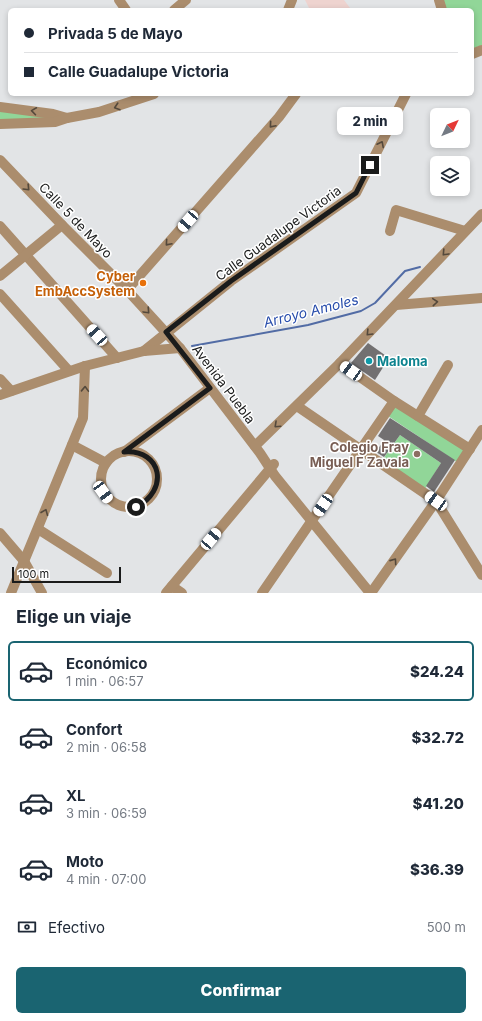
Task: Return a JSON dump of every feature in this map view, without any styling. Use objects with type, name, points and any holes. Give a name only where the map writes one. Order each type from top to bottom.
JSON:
[{"type":"street","points":[[176,8],[186,0]]},
{"type":"street","points":[[0,124],[55,122],[67,118],[99,112],[148,96]]},
{"type":"street","points":[[127,290],[279,117],[295,96]]},
{"type":"street","name":"Calle Guadalupe Victoria","points":[[144,351],[231,281],[356,193],[405,96]]},
{"type":"street","points":[[0,107],[53,114],[67,118]]},
{"type":"street","name":"Calle 5 de Mayo","points":[[2,166],[127,290],[166,332]]},
{"type":"street","points":[[390,231],[396,210],[465,231]]},
{"type":"street","points":[[257,450],[297,406],[396,305],[482,214]]},
{"type":"street","points":[[0,276],[62,225]]},
{"type":"street","points":[[0,226],[117,358]]},
{"type":"street","points":[[0,294],[69,371]]},
{"type":"street","points":[[396,305],[482,298]]},
{"type":"street","name":"Avenida Puebla","points":[[166,332],[180,348],[257,450],[373,592]]},
{"type":"street","points":[[0,395],[85,366],[144,351],[180,348]]},
{"type":"street","points":[[340,363],[394,401],[470,449]]},
{"type":"street","points":[[418,416],[448,365]]},
{"type":"street","points":[[11,593],[84,418],[85,366]]},
{"type":"street","points":[[0,379],[11,391]]},
{"type":"street","points":[[124,452],[210,388]]},
{"type":"street","points":[[262,593],[394,401]]},
{"type":"street","points":[[297,406],[436,501],[482,576]]},
{"type":"street","points":[[373,592],[436,501],[482,430]]},
{"type":"street","points":[[72,445],[106,463]]},
{"type":"street","points":[[133,451],[141,453],[148,457],[155,466],[158,480],[155,489],[151,496],[136,507],[127,508],[118,506],[109,500],[103,492],[101,484],[102,471],[106,463],[115,455],[124,452],[133,451]]},
{"type":"street","points":[[182,593],[169,589],[272,467]]},
{"type":"street","points":[[38,529],[107,573]]},
{"type":"street","points":[[0,533],[24,561],[42,593]]},
{"type":"shaded area","points":[[305,0],[344,0],[350,8],[309,8]]},
{"type":"green space","points":[[441,0],[482,0],[482,45],[474,48],[474,8],[443,8]]},
{"type":"green space","points":[[0,109],[54,119],[0,120]]},
{"type":"green space","points":[[394,401],[470,449],[460,464],[385,414]]},
{"type":"green space","points":[[400,435],[441,463],[423,492],[380,463]]},
{"type":"building","name":"Maloma","points":[[368,343],[389,358],[375,380],[351,363]]},
{"type":"building","points":[[390,418],[455,460],[434,492],[426,486],[441,463],[400,435],[384,457],[376,452],[384,440],[378,436]]},
{"type":"waterway","name":"Arroyo Amoles","points":[[192,346],[308,325],[361,311],[375,303],[405,271],[420,267]]},
{"type":"place","name":"Cyber EmbAccSystem","points":[[143,283]]},
{"type":"place","name":"Maloma","points":[[369,361]]},
{"type":"place","name":"Colegio Fray Miguel F Zavala","points":[[417,454]]},
{"type":"route","points":[[136,507],[151,496],[155,489],[158,480],[157,470],[148,457],[141,453],[133,451],[124,452],[210,388],[166,332],[231,281],[356,193],[370,165]]}]
